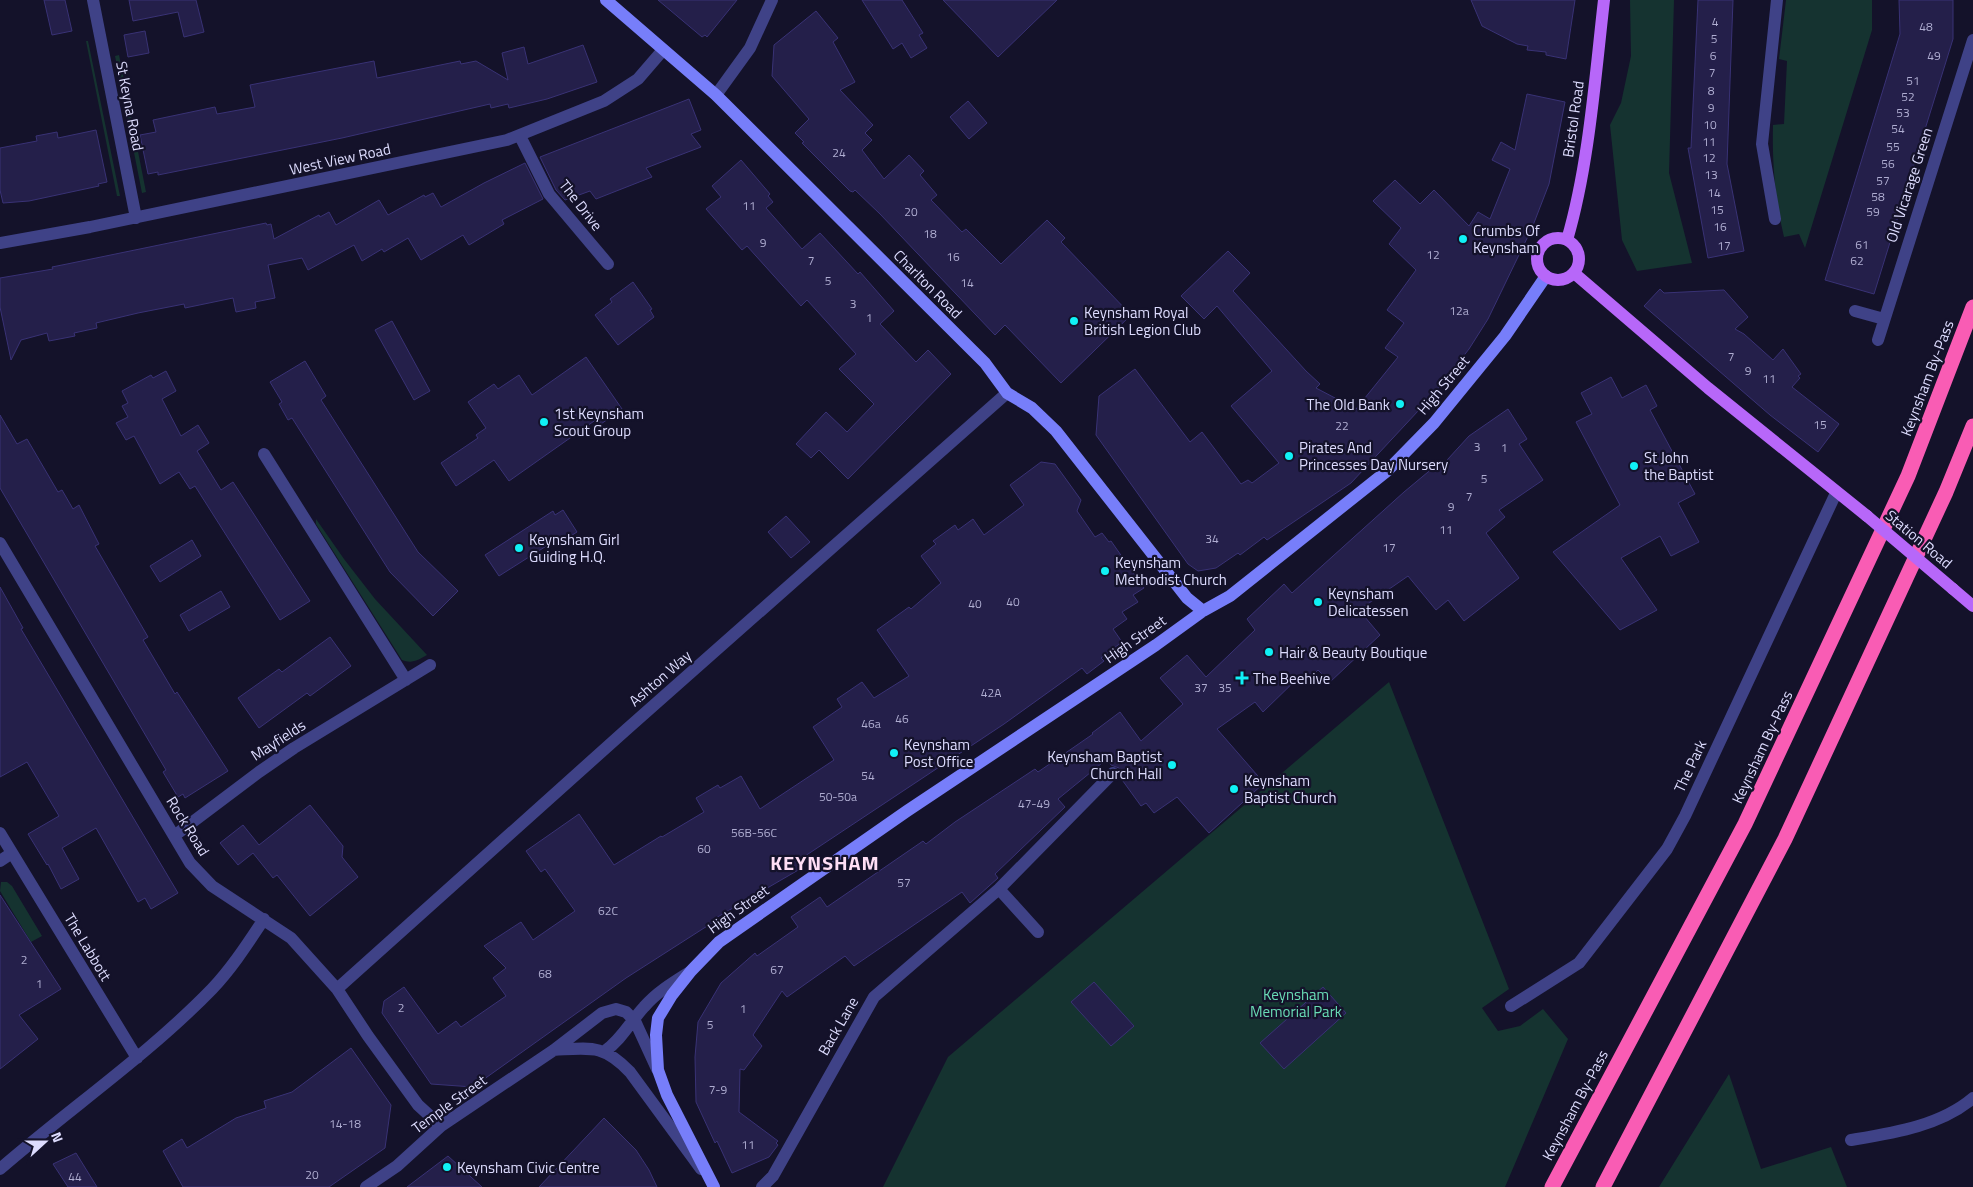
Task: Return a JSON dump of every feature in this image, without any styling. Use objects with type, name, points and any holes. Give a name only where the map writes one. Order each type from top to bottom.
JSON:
[{"type":"highway","name":"Keynsham By-Pass","points":[[1552,1187],[1745,824],[1908,476],[1973,307]]},
{"type":"highway","points":[[1603,1187],[1785,839],[1946,492],[1973,426]]},
{"type":"main road","name":"Charlton Road","points":[[606,0],[716,96],[986,362],[1007,393],[1032,408],[1056,430],[1181,590],[1203,611]]},
{"type":"main road","name":"Bristol Road","points":[[1567,240],[1577,206],[1604,0]]},
{"type":"main road","points":[[1561,238],[1567,240],[1572,242],[1578,252],[1579,263],[1574,273],[1566,279],[1555,280],[1546,276],[1539,267],[1538,256],[1542,246],[1551,239],[1561,238]]},
{"type":"main road","points":[[1574,273],[1708,388],[1836,493]]},
{"type":"main road","name":"High Street","points":[[714,1187],[667,1095],[658,1070],[656,1034],[658,1018],[672,995],[691,971],[719,942],[907,811],[1156,645],[1203,611],[1230,596],[1387,471],[1440,415],[1505,336],[1546,276]]},
{"type":"main road","name":"Station Road","points":[[1836,493],[1867,516],[1973,606]]},
{"type":"street","name":"St Keyna Road","points":[[93,0],[136,218]]},
{"type":"street","points":[[716,96],[750,48],[772,0]]},
{"type":"street","points":[[1775,219],[1762,144],[1777,0]]},
{"type":"street","name":"Old Vicarage Green","points":[[1878,340],[1973,40]]},
{"type":"street","name":"West View Road","points":[[0,243],[136,218],[520,136],[604,101],[638,79],[663,50]]},
{"type":"street","name":"The Drive","points":[[520,136],[549,194],[608,264]]},
{"type":"street","points":[[1855,311],[1884,319]]},
{"type":"street","name":"Ashton Way","points":[[337,989],[1007,393]]},
{"type":"street","points":[[264,454],[406,680]]},
{"type":"street","name":"The Park","points":[[1511,1006],[1578,962],[1667,849],[1836,493]]},
{"type":"street","name":"Rock Road","points":[[0,543],[190,863],[212,886],[291,938],[337,989],[418,1105],[441,1126]]},
{"type":"street","name":"Mayfields","points":[[174,836],[294,748],[430,665]]},
{"type":"street","name":"Back Lane","points":[[762,1187],[773,1176],[874,997],[999,889],[1113,774]]},
{"type":"street","name":"The Labbott","points":[[0,833],[137,1058]]},
{"type":"street","points":[[0,861],[12,853]]},
{"type":"street","points":[[999,889],[1038,932]]},
{"type":"street","points":[[0,1169],[137,1058],[212,989],[227,973],[264,919]]},
{"type":"street","name":"High Street","points":[[605,1051],[615,1044],[643,1007],[662,990],[691,971]]},
{"type":"street","name":"Temple Street","points":[[366,1187],[397,1166],[441,1126],[554,1050],[602,1013],[616,1009],[626,1012],[634,1021]]},
{"type":"street","points":[[634,1021],[658,1070]]},
{"type":"street","points":[[554,1050],[587,1049],[605,1051],[619,1060],[630,1072],[714,1187]]},
{"type":"street","points":[[1852,1140],[1896,1132],[1935,1120],[1973,1098]]},
{"type":"green space","points":[[1630,0],[1674,0],[1669,173],[1692,263],[1637,271],[1622,240],[1610,125],[1621,103],[1631,56]]},
{"type":"green space","points":[[1786,0],[1872,0],[1872,30],[1805,248],[1799,234],[1784,237],[1776,195],[1773,125],[1784,124],[1787,61],[1779,59]]},
{"type":"green space","points":[[86,41],[88,41],[120,196],[117,196]]},
{"type":"green space","points":[[119,55],[146,192],[142,193],[115,56]]},
{"type":"green space","points":[[316,519],[375,599],[427,655],[418,660],[402,660],[316,524]]},
{"type":"green space","name":"Keynsham Memorial Park","points":[[1389,682],[1509,989],[1482,1008],[1498,1031],[1520,1026],[1543,1009],[1568,1039],[1505,1187],[883,1187],[948,1057]]},
{"type":"green space","points":[[1,882],[7,882],[12,886],[42,936],[31,942],[0,891]]},
{"type":"green space","points":[[1729,1074],[1761,1169],[1831,1147],[1847,1187],[1659,1187]]},
{"type":"building","points":[[44,0],[65,0],[72,31],[52,35]]},
{"type":"building","points":[[129,0],[196,0],[204,32],[184,37],[178,12],[133,21]]},
{"type":"building","points":[[658,0],[737,0],[707,37],[705,35],[702,37]]},
{"type":"building","points":[[862,0],[902,0],[923,33],[919,35],[927,48],[911,58],[902,43],[893,49]]},
{"type":"building","points":[[943,0],[1057,0],[998,57]]},
{"type":"building","points":[[1471,0],[1575,0],[1566,59],[1546,55],[1546,52],[1527,50],[1528,46],[1517,44],[1482,26]]},
{"type":"building","points":[[1698,0],[1733,0],[1727,164],[1744,251],[1708,258],[1688,148],[1691,148]]},
{"type":"building","points":[[1899,0],[1953,0],[1953,39],[1874,294],[1825,280],[1900,34]]},
{"type":"building","points":[[816,11],[838,38],[833,42],[855,82],[840,90],[873,125],[865,133],[872,140],[862,150],[884,179],[909,155],[924,171],[920,175],[937,195],[931,200],[962,232],[966,229],[1001,264],[1047,220],[1065,238],[1061,242],[1131,315],[1061,383],[1005,325],[995,335],[880,214],[855,190],[853,192],[850,191],[802,143],[804,142],[795,133],[809,119],[772,76],[774,45]]},
{"type":"building","points":[[145,31],[149,53],[128,57],[124,35]]},
{"type":"building","points":[[583,45],[597,82],[547,99],[509,108],[508,104],[491,108],[490,104],[342,138],[158,175],[158,172],[148,174],[140,135],[156,132],[153,120],[215,107],[217,114],[255,107],[250,85],[374,61],[377,78],[460,61],[461,64],[476,61],[508,80],[502,53],[524,47],[528,64]]},
{"type":"building","points":[[1527,94],[1565,102],[1549,184],[1532,228],[1488,319],[1469,349],[1432,396],[1351,483],[1267,540],[1264,537],[1240,555],[1238,553],[1216,568],[1198,571],[1188,564],[1096,435],[1099,396],[1135,369],[1190,442],[1202,432],[1241,484],[1248,480],[1252,483],[1279,463],[1231,406],[1272,371],[1217,306],[1204,319],[1181,296],[1228,251],[1250,273],[1233,291],[1320,384],[1316,388],[1356,409],[1398,357],[1385,348],[1404,323],[1387,310],[1416,270],[1389,244],[1401,228],[1373,201],[1395,180],[1420,204],[1434,190],[1469,226],[1478,212],[1490,219],[1510,169],[1492,160],[1501,142],[1515,150]]},
{"type":"building","points":[[689,99],[701,130],[691,134],[701,147],[646,168],[652,177],[596,199],[590,191],[565,200],[556,190],[540,157]]},
{"type":"building","points":[[968,101],[987,123],[969,139],[950,117]]},
{"type":"building","points":[[96,130],[107,182],[98,184],[99,186],[29,201],[3,203],[0,190],[0,148],[37,141],[36,136],[57,132],[58,138]]},
{"type":"building","points":[[741,160],[770,194],[768,196],[773,202],[766,208],[802,249],[820,233],[858,274],[860,272],[894,311],[880,324],[916,362],[928,350],[951,374],[848,479],[819,450],[811,458],[796,444],[826,412],[847,432],[874,404],[839,369],[856,354],[807,300],[801,306],[747,246],[742,250],[706,209],[721,197],[712,186]]},
{"type":"building","points":[[525,163],[543,199],[502,220],[504,224],[469,245],[463,235],[421,260],[408,238],[384,252],[382,249],[362,261],[354,245],[308,270],[302,258],[268,265],[275,298],[255,302],[256,308],[236,312],[233,298],[185,308],[184,304],[138,313],[96,323],[97,328],[74,333],[75,336],[49,341],[47,333],[21,340],[11,360],[0,307],[0,278],[53,269],[52,267],[266,223],[267,225],[271,224],[274,239],[319,215],[320,217],[329,212],[336,225],[379,200],[388,215],[424,195],[425,197],[433,193],[441,207]]},
{"type":"building","points":[[633,282],[652,309],[650,310],[654,317],[618,345],[595,315],[612,302],[610,299]]},
{"type":"building","points":[[1660,289],[1664,293],[1724,290],[1748,317],[1735,329],[1744,334],[1773,360],[1783,349],[1801,374],[1792,387],[1839,424],[1818,452],[1770,415],[1644,306]]},
{"type":"building","points":[[392,321],[430,391],[414,400],[375,330]]},
{"type":"building","name":"1st Keynsham Scout Group","points":[[586,357],[622,409],[601,424],[597,419],[509,481],[494,460],[456,486],[441,463],[478,438],[476,435],[486,428],[468,402],[494,384],[498,389],[519,375],[532,395]]},
{"type":"building","points":[[305,361],[326,396],[321,400],[418,552],[458,591],[433,616],[390,572],[292,418],[288,420],[279,404],[282,402],[270,382]]},
{"type":"building","points":[[166,371],[176,391],[162,399],[181,436],[198,425],[209,443],[197,451],[221,490],[233,482],[310,601],[280,620],[195,486],[190,489],[179,472],[160,484],[134,436],[126,440],[116,423],[128,417],[122,406],[128,403],[122,391],[151,375],[153,378]]},
{"type":"building","name":"St John the Baptist","points":[[1611,377],[1622,398],[1646,385],[1657,406],[1650,410],[1695,494],[1678,503],[1699,542],[1671,556],[1660,536],[1621,558],[1657,610],[1620,630],[1553,552],[1620,505],[1576,422],[1592,414],[1581,393]]},
{"type":"building","points":[[1508,409],[1527,439],[1519,444],[1543,480],[1499,510],[1505,517],[1486,533],[1519,578],[1464,621],[1448,600],[1436,610],[1408,576],[1359,610],[1380,635],[1330,682],[1318,670],[1308,680],[1302,674],[1263,712],[1255,702],[1217,729],[1264,783],[1209,833],[1177,797],[1154,813],[1146,803],[1141,806],[1120,777],[1121,771],[1119,768],[1111,765],[1107,759],[1058,799],[1065,807],[995,874],[998,878],[970,903],[962,892],[854,966],[845,956],[787,997],[782,991],[753,1035],[762,1046],[744,1070],[740,1069],[739,1112],[778,1141],[776,1143],[778,1145],[769,1157],[732,1173],[717,1141],[715,1143],[696,1102],[695,1057],[698,1022],[721,983],[755,953],[757,956],[798,927],[791,917],[820,897],[827,907],[923,841],[926,844],[955,822],[1035,769],[1038,772],[1093,734],[1120,712],[1141,741],[1183,704],[1160,678],[1187,655],[1206,677],[1255,630],[1247,619],[1284,584],[1292,593],[1404,492],[1434,467],[1437,471],[1469,436]]},
{"type":"building","points":[[0,415],[17,444],[27,439],[58,492],[62,490],[73,509],[79,505],[99,544],[95,546],[148,637],[143,640],[175,694],[177,692],[228,771],[185,798],[183,794],[178,797],[163,772],[166,770],[0,488]]},
{"type":"building","points":[[1041,462],[1055,464],[1081,500],[1077,511],[1095,537],[1102,533],[1109,542],[1111,541],[1144,588],[1133,595],[1138,602],[1122,612],[1127,619],[1113,629],[1122,642],[1101,658],[1104,661],[1087,674],[1082,668],[1004,724],[796,862],[800,869],[714,919],[715,921],[626,978],[473,1087],[431,1084],[382,1013],[384,1001],[404,987],[438,1034],[456,1021],[461,1027],[506,996],[493,978],[506,968],[484,946],[521,922],[533,940],[575,911],[545,869],[541,872],[526,851],[579,814],[614,865],[704,812],[696,798],[718,785],[720,788],[741,776],[760,809],[834,760],[813,727],[842,707],[837,699],[862,682],[874,698],[909,676],[877,630],[909,607],[911,609],[941,583],[921,556],[936,544],[933,541],[955,525],[958,530],[973,519],[984,535],[1024,505],[1010,485]]},
{"type":"building","name":"Keynsham Girl Guiding H.Q.","points":[[563,510],[577,532],[561,542],[559,538],[499,576],[485,555],[553,511],[555,515]]},
{"type":"building","points":[[786,516],[810,542],[791,558],[768,532]]},
{"type":"building","points":[[192,540],[201,556],[160,582],[150,566]]},
{"type":"building","points":[[0,587],[23,628],[21,629],[178,893],[151,909],[145,898],[138,902],[96,828],[62,848],[79,879],[61,889],[48,864],[28,834],[59,816],[27,762],[0,777]]},
{"type":"building","points":[[221,591],[230,607],[189,631],[180,615]]},
{"type":"building","points":[[330,637],[351,666],[310,696],[307,693],[259,728],[238,698],[279,669],[282,672]]},
{"type":"building","points":[[310,805],[343,846],[342,857],[358,877],[310,916],[277,875],[273,878],[253,853],[238,865],[220,843],[243,825],[259,845]]},
{"type":"building","points":[[0,895],[61,989],[19,1015],[38,1039],[0,1069]]},
{"type":"building","points":[[1094,982],[1134,1026],[1111,1046],[1071,1002]]},
{"type":"building","points":[[1323,987],[1346,1013],[1284,1069],[1260,1043]]},
{"type":"building","points":[[351,1048],[391,1105],[385,1148],[329,1187],[183,1187],[163,1151],[182,1139],[187,1148],[236,1118],[266,1108],[264,1101],[292,1092]]},
{"type":"building","points":[[604,1118],[636,1150],[657,1187],[539,1187]]},
{"type":"building","points":[[76,1153],[97,1187],[68,1187],[53,1164]]},
{"type":"building","name":"Keynsham Civic Centre","points":[[448,1156],[482,1187],[407,1187]]},
{"type":"place","name":"Crumbs Of Keynsham","points":[[1463,239]]},
{"type":"place","name":"Keynsham Royal British Legion Club","points":[[1074,321]]},
{"type":"place","name":"The Old Bank","points":[[1400,404]]},
{"type":"place","name":"1st Keynsham Scout Group","points":[[544,422]]},
{"type":"place","name":"Pirates And Princesses Day Nursery","points":[[1289,456]]},
{"type":"place","name":"St John the Baptist","points":[[1634,466]]},
{"type":"place","name":"Keynsham Girl Guiding H.Q.","points":[[519,548]]},
{"type":"place","name":"Keynsham Methodist Church","points":[[1105,571]]},
{"type":"place","name":"Keynsham Delicatessen","points":[[1318,602]]},
{"type":"place","name":"Hair & Beauty Boutique","points":[[1269,652]]},
{"type":"place","name":"The Beehive","points":[[1242,678]]},
{"type":"place","name":"Keynsham Post Office","points":[[894,753]]},
{"type":"place","name":"Keynsham Baptist Church Hall","points":[[1172,765]]},
{"type":"place","name":"Keynsham Baptist Church","points":[[1234,789]]},
{"type":"place","name":"Keynsham Civic Centre","points":[[447,1167]]},
{"type":"district","name":"KEYNSHAM","points":[[825,862]]}]
